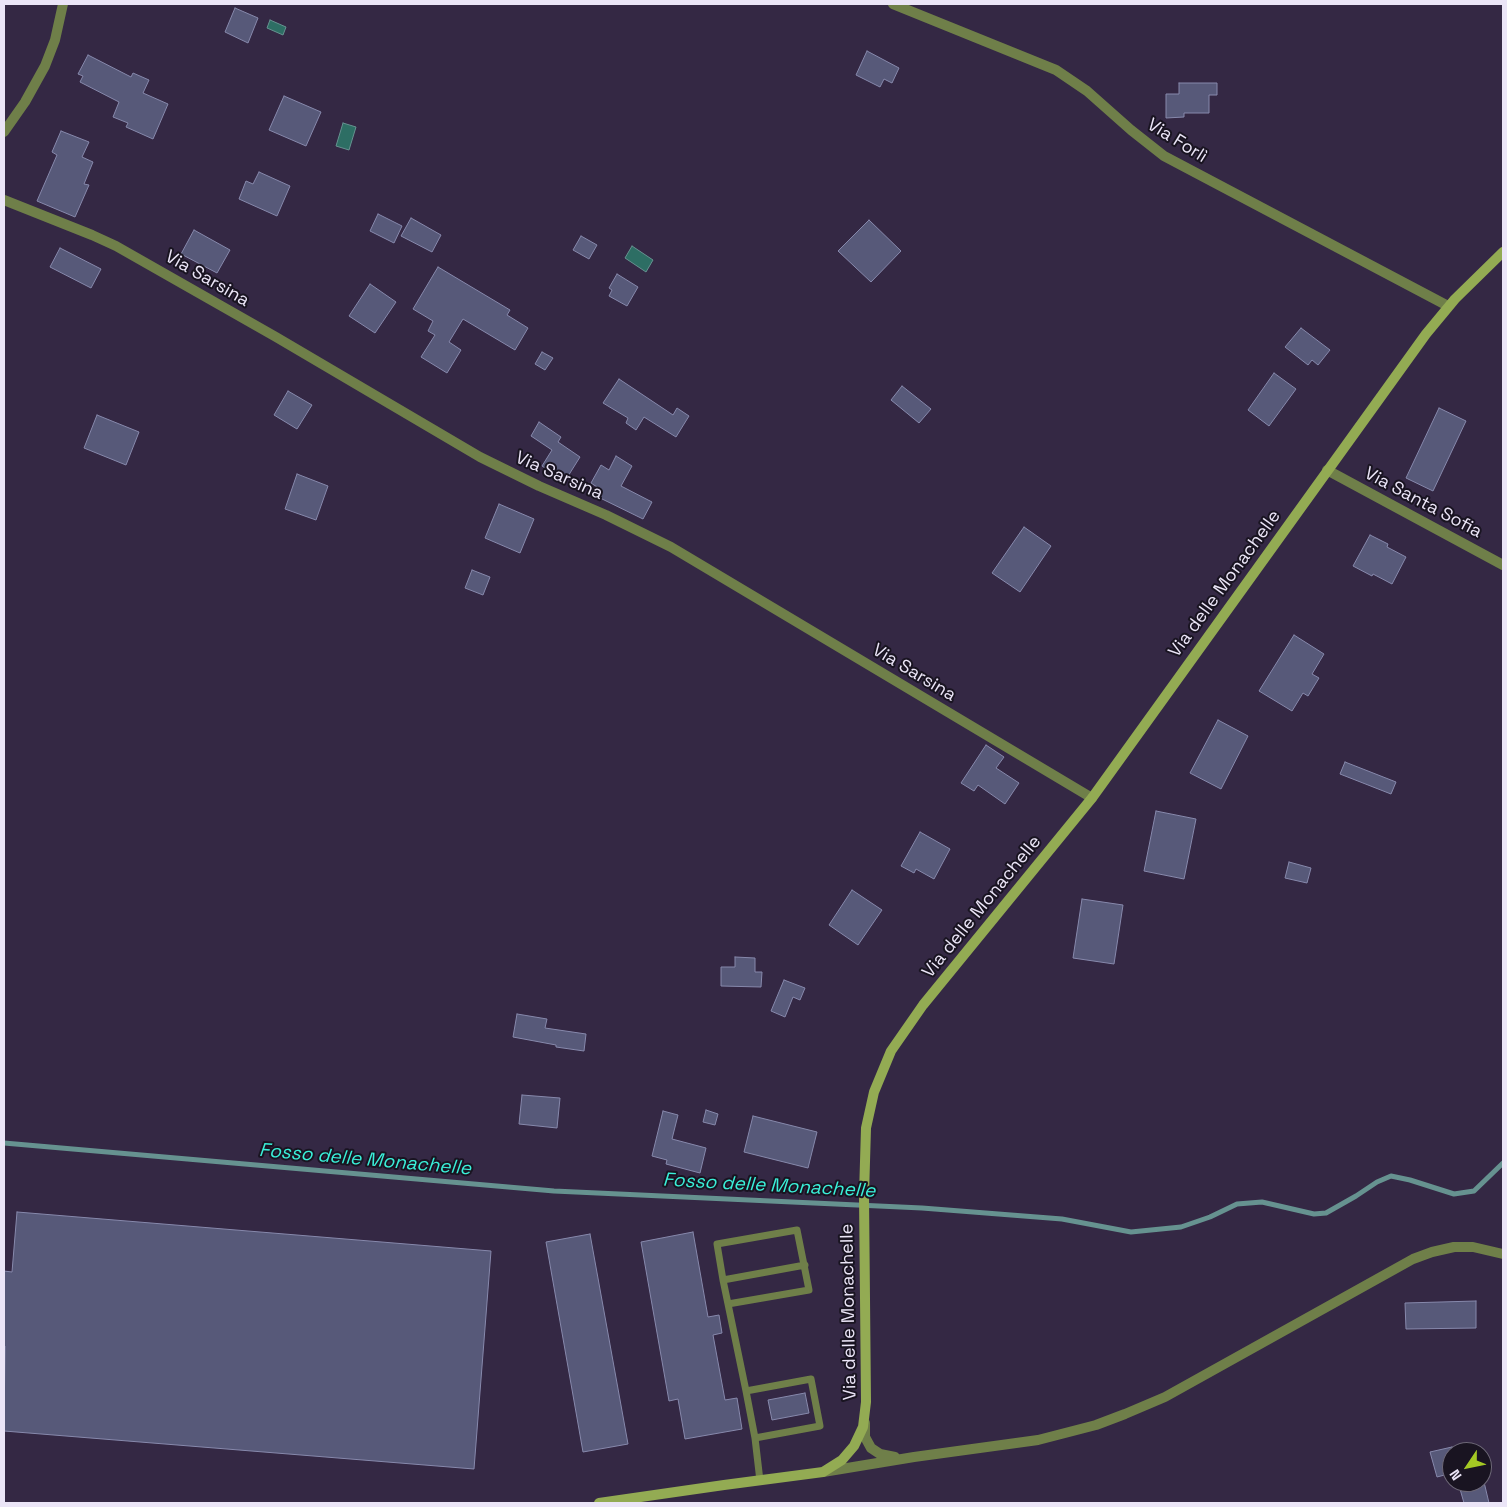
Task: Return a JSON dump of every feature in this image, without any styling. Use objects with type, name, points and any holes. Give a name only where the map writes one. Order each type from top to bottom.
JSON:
[{"type":"street","points":[[4,132],[26,102],[45,66],[55,40],[63,4]]},
{"type":"street","name":"Via Forlì","points":[[893,4],[1056,70],[1087,91],[1164,156],[1448,306]]},
{"type":"street","name":"Via Sarsina","points":[[4,200],[92,235],[122,250],[276,337],[480,457],[539,486],[606,515],[682,553],[1092,798]]},
{"type":"street","name":"Via delle Monachelle","points":[[600,1503],[823,1472],[842,1460],[854,1446],[863,1427],[866,1408],[865,1140],[868,1116],[879,1078],[891,1051],[923,1006],[1092,798],[1407,359],[1448,306],[1503,252]]},
{"type":"street","name":"Via Santa Sofia","points":[[1327,470],[1503,565]]},
{"type":"street","points":[[823,1472],[1038,1440],[1069,1433],[1109,1420],[1165,1397],[1412,1259],[1454,1247],[1473,1247],[1503,1254]]},
{"type":"street","points":[[866,1408],[864,1433],[871,1448],[884,1456],[914,1457]]},
{"type":"lane","points":[[728,1304],[809,1290],[797,1230],[717,1244],[723,1280],[755,1438],[760,1481]]},
{"type":"lane","points":[[723,1280],[805,1265]]},
{"type":"lane","points":[[746,1390],[811,1379],[820,1426],[755,1438]]},
{"type":"shaded area","points":[[270,20],[286,27],[283,35],[267,28]]},
{"type":"shaded area","points":[[343,123],[356,127],[349,150],[336,146]]},
{"type":"shaded area","points":[[632,246],[653,260],[646,272],[625,258]]},
{"type":"building","points":[[235,8],[258,18],[248,43],[225,32]]},
{"type":"building","points":[[867,51],[899,68],[892,83],[884,79],[880,87],[856,75]]},
{"type":"building","points":[[88,55],[131,77],[133,73],[149,80],[143,93],[168,104],[153,139],[126,127],[128,123],[113,117],[119,102],[80,82],[83,76],[78,74]]},
{"type":"building","points":[[1179,83],[1217,83],[1217,95],[1209,95],[1209,113],[1184,113],[1184,117],[1166,118],[1166,94],[1179,94]]},
{"type":"building","points":[[284,96],[321,112],[306,146],[269,130]]},
{"type":"building","points":[[61,131],[89,142],[82,157],[93,162],[84,184],[89,185],[75,217],[37,201],[57,155],[52,152]]},
{"type":"building","points":[[259,172],[290,186],[277,216],[239,199],[246,181],[253,184]]},
{"type":"building","points":[[378,214],[402,226],[394,243],[370,231]]},
{"type":"building","points":[[411,218],[441,235],[432,252],[401,236]]},
{"type":"building","points":[[869,220],[901,251],[871,282],[838,251]]},
{"type":"building","points":[[194,230],[230,250],[217,273],[181,254]]},
{"type":"building","points":[[581,236],[597,245],[589,259],[573,250]]},
{"type":"building","points":[[60,248],[101,269],[91,288],[50,267]]},
{"type":"building","points":[[438,267],[510,310],[507,315],[528,328],[515,350],[463,319],[449,342],[461,350],[447,373],[421,357],[435,335],[428,331],[433,321],[413,309]]},
{"type":"building","points":[[617,274],[638,287],[627,306],[609,296],[612,290],[609,288]]},
{"type":"building","points":[[370,284],[396,302],[375,333],[349,316]]},
{"type":"building","points":[[1301,328],[1330,350],[1318,365],[1312,360],[1308,365],[1285,347]]},
{"type":"building","points":[[542,352],[553,358],[545,370],[535,364]]},
{"type":"building","points":[[1274,373],[1296,389],[1269,426],[1248,410]]},
{"type":"building","points":[[619,379],[673,415],[677,408],[689,416],[676,437],[644,417],[636,430],[626,423],[628,418],[603,403]]},
{"type":"building","points":[[902,386],[931,409],[919,423],[891,400]]},
{"type":"building","points":[[288,391],[312,405],[297,429],[274,415]]},
{"type":"building","points":[[1439,408],[1466,421],[1433,491],[1406,478]]},
{"type":"building","points":[[97,415],[139,432],[126,465],[84,448]]},
{"type":"building","points":[[539,422],[561,437],[558,442],[580,457],[565,481],[542,466],[552,450],[531,436]]},
{"type":"building","points":[[616,456],[632,466],[621,486],[652,502],[643,519],[596,496],[600,489],[591,483],[601,465],[609,470]]},
{"type":"building","points":[[297,474],[328,486],[316,520],[285,509]]},
{"type":"building","points":[[499,504],[534,519],[520,553],[485,538]]},
{"type":"building","points":[[1024,527],[1051,546],[1020,592],[992,573]]},
{"type":"building","points":[[1370,535],[1388,544],[1387,547],[1406,557],[1392,584],[1353,566]]},
{"type":"building","points":[[472,570],[490,577],[483,595],[465,588]]},
{"type":"building","points":[[1294,635],[1324,654],[1312,674],[1319,678],[1308,696],[1303,693],[1292,711],[1259,691]]},
{"type":"building","points":[[1218,720],[1248,736],[1221,789],[1190,773]]},
{"type":"building","points":[[986,745],[1004,757],[996,768],[1019,783],[1005,804],[978,785],[974,791],[961,783]]},
{"type":"building","points":[[1345,762],[1396,782],[1391,794],[1340,774]]},
{"type":"building","points":[[1156,811],[1196,819],[1184,879],[1144,871]]},
{"type":"building","points":[[920,832],[950,849],[934,879],[916,869],[914,873],[901,866]]},
{"type":"building","points":[[1289,862],[1311,868],[1307,883],[1285,878]]},
{"type":"building","points":[[852,890],[882,910],[858,945],[829,925]]},
{"type":"building","points":[[1082,899],[1123,905],[1114,964],[1073,958]]},
{"type":"building","points":[[735,957],[755,958],[755,972],[762,972],[761,987],[721,986],[721,967],[735,967]]},
{"type":"building","points":[[784,980],[805,988],[800,1000],[793,997],[785,1017],[771,1011]]},
{"type":"building","points":[[517,1014],[547,1019],[545,1028],[586,1034],[584,1051],[513,1037]]},
{"type":"building","points":[[522,1095],[560,1098],[557,1128],[519,1124]]},
{"type":"building","points":[[706,1110],[718,1114],[715,1125],[703,1122]]},
{"type":"building","points":[[663,1111],[678,1115],[672,1139],[706,1148],[700,1173],[666,1164],[667,1160],[652,1156]]},
{"type":"building","points":[[753,1116],[817,1132],[808,1168],[744,1152]]},
{"type":"building","points":[[17,1212],[491,1251],[474,1469],[4,1431],[4,1271],[12,1272]]},
{"type":"building","points":[[693,1232],[708,1317],[719,1315],[722,1333],[713,1335],[725,1400],[737,1398],[742,1429],[685,1439],[678,1399],[669,1401],[641,1242]]},
{"type":"building","points":[[590,1234],[628,1444],[583,1452],[546,1242]]},
{"type":"building","points":[[1476,1301],[1476,1328],[1406,1329],[1405,1303]]},
{"type":"building","points":[[805,1393],[809,1413],[772,1420],[768,1400]]},
{"type":"building","points":[[1442,1449],[1442,1476],[1437,1477],[1430,1452]]},
{"type":"building","points":[[1461,1492],[1486,1492],[1489,1503],[1464,1503]]},
{"type":"waterway","name":"Fosso delle Monachelle","points":[[4,1143],[554,1191],[922,1208],[1062,1219],[1131,1232],[1181,1227],[1210,1217],[1237,1204],[1262,1202],[1314,1214],[1326,1213],[1377,1182],[1391,1176],[1454,1194],[1474,1191],[1503,1163]]}]
